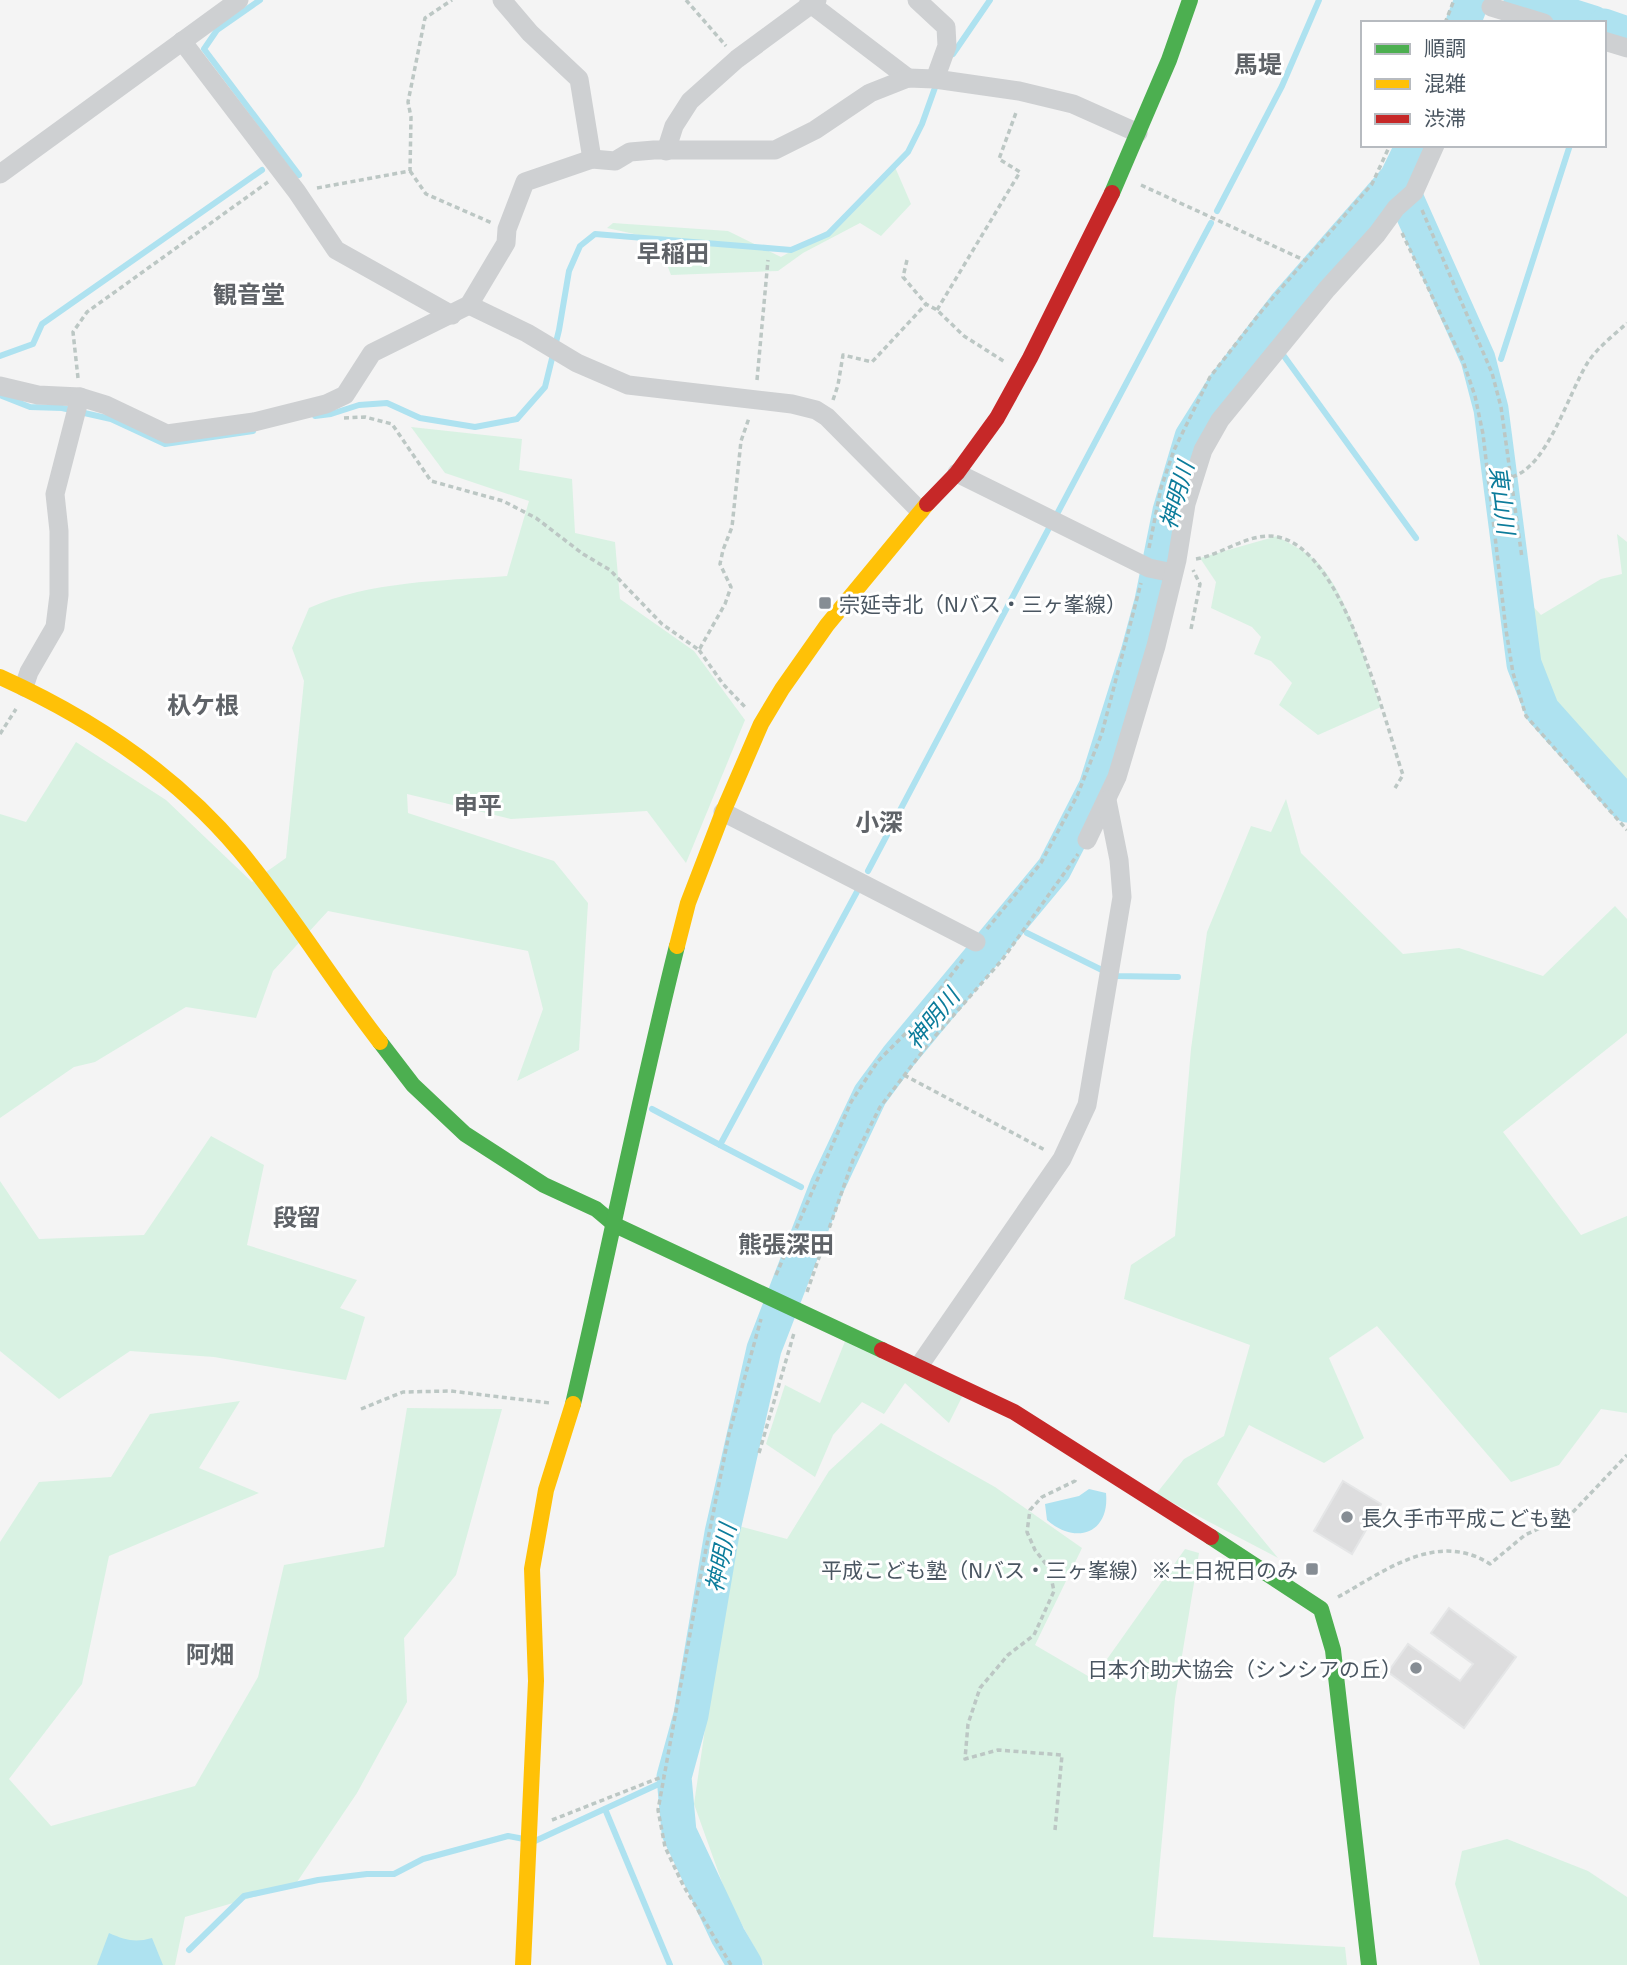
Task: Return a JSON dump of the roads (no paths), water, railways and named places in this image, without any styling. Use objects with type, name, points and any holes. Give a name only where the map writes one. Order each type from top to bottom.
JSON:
[{"type":"street","points":[[0,174],[239,0]]},
{"type":"street","points":[[502,0],[530,33],[579,79],[592,159]]},
{"type":"street","points":[[917,0],[946,27],[947,46],[935,79]]},
{"type":"street","points":[[523,1965],[536,1681],[531,1569],[546,1490],[573,1406],[615,1225],[645,1075],[688,903],[761,724],[827,625],[919,512],[957,473],[997,418],[1120,176],[1169,60],[1190,0]]},
{"type":"street","points":[[666,152],[674,126],[690,101],[737,59],[813,2],[908,78]]},
{"type":"street","points":[[1490,10],[1536,21]]},
{"type":"street","points":[[182,41],[281,170],[336,250],[460,310],[527,333],[578,363],[628,385],[816,410],[827,417],[919,512]]},
{"type":"street","points":[[1606,42],[1627,48]]},
{"type":"street","points":[[0,386],[38,395],[80,397],[106,405],[167,434],[254,422],[326,404],[345,395],[372,352],[460,310],[506,243],[507,229],[525,182],[592,159],[615,160],[630,152],[775,150],[815,130],[870,93],[908,78],[935,79],[1024,92],[1073,104],[1138,133]]},
{"type":"street","points":[[1087,840],[1117,777],[1157,646],[1186,504],[1203,450],[1220,420],[1393,211],[1414,191],[1434,147]]},
{"type":"street","points":[[24,687],[55,627],[59,595],[59,531],[55,494],[80,397]]},
{"type":"street","points":[[957,473],[1147,567],[1173,568]]},
{"type":"street","points":[[0,677],[49,699],[114,738],[185,793],[246,860],[296,924],[362,1019],[413,1085],[465,1133],[544,1185],[596,1209],[615,1225],[1014,1412],[1316,1604],[1321,1609],[1334,1650],[1369,1965]]},
{"type":"street","points":[[919,1366],[1062,1159],[1087,1105],[1122,897],[1119,860],[1107,800]]},
{"type":"street","points":[[723,812],[976,942]]},
{"type":"water","points":[[1089,1489],[1106,1493],[1106,1507],[1096,1526],[1089,1531],[1069,1532],[1047,1520],[1045,1504],[1079,1496]]},
{"type":"water","points":[[109,1933],[130,1940],[152,1938],[163,1965],[97,1965]]},
{"type":"waterway","points":[[260,0],[217,30],[204,49],[299,175]]},
{"type":"waterway","points":[[953,54],[990,0]]},
{"type":"waterway","points":[[1217,211],[1282,86],[1319,0]]},
{"type":"waterway","name":"神明川","points":[[1464,21],[1472,0]]},
{"type":"waterway","points":[[1521,0],[1587,21]]},
{"type":"waterway","points":[[1606,27],[1627,34]]},
{"type":"waterway","points":[[315,416],[359,405],[387,403],[420,418],[475,427],[517,419],[545,387],[559,330],[569,271],[580,246],[595,234],[791,250],[828,234],[908,152],[922,124],[937,82]]},
{"type":"waterway","name":"神明川","points":[[745,1965],[728,1936],[679,1832],[674,1777],[691,1715],[722,1533],[764,1349],[827,1186],[870,1095],[898,1057],[1054,869],[1096,787],[1138,653],[1152,601],[1170,511],[1192,437],[1224,386],[1286,305],[1397,178],[1412,147]]},
{"type":"waterway","points":[[1501,359],[1569,147]]},
{"type":"waterway","points":[[0,356],[33,344],[42,324],[262,170]]},
{"type":"waterway","name":"東山川","points":[[1397,178],[1478,359],[1491,409],[1524,664],[1542,710],[1627,805]]},
{"type":"waterway","points":[[1057,514],[1211,223]]},
{"type":"waterway","points":[[1281,352],[1416,538]]},
{"type":"waterway","points":[[2,396],[30,407],[62,408],[111,419],[165,444],[253,431]]},
{"type":"waterway","points":[[868,871],[1049,528]]},
{"type":"waterway","points":[[652,1109],[720,1145],[859,888]]},
{"type":"waterway","points":[[1027,933],[1114,976],[1178,977]]},
{"type":"waterway","points":[[720,1145],[801,1187]]},
{"type":"waterway","points":[[535,1841],[674,1777]]},
{"type":"waterway","points":[[605,1809],[670,1965]]},
{"type":"waterway","points":[[189,1950],[244,1896],[318,1880],[367,1874],[394,1874],[423,1859],[508,1836],[524,1839]]},
{"type":"place","name":"宗延寺北（Nバス・三ヶ峯線）","points":[[825,603]]},
{"type":"place","name":"長久手市平成こども塾","points":[[1347,1517]]},
{"type":"place","name":"平成こども塾（Nバス・三ヶ峯線）※土日祝日のみ","points":[[1312,1569]]},
{"type":"place","name":"日本介助犬協会（シンシアの丘）","points":[[1416,1668]]},
{"type":"district","name":"馬堤","points":[[1258,63]]},
{"type":"district","name":"早稲田","points":[[673,252]]},
{"type":"district","name":"観音堂","points":[[249,293]]},
{"type":"district","name":"杁ケ根","points":[[203,704]]},
{"type":"district","name":"申平","points":[[478,804]]},
{"type":"district","name":"小深","points":[[879,821]]},
{"type":"district","name":"段留","points":[[297,1216]]},
{"type":"district","name":"熊張深田","points":[[786,1243]]},
{"type":"district","name":"阿畑","points":[[210,1653]]}]
